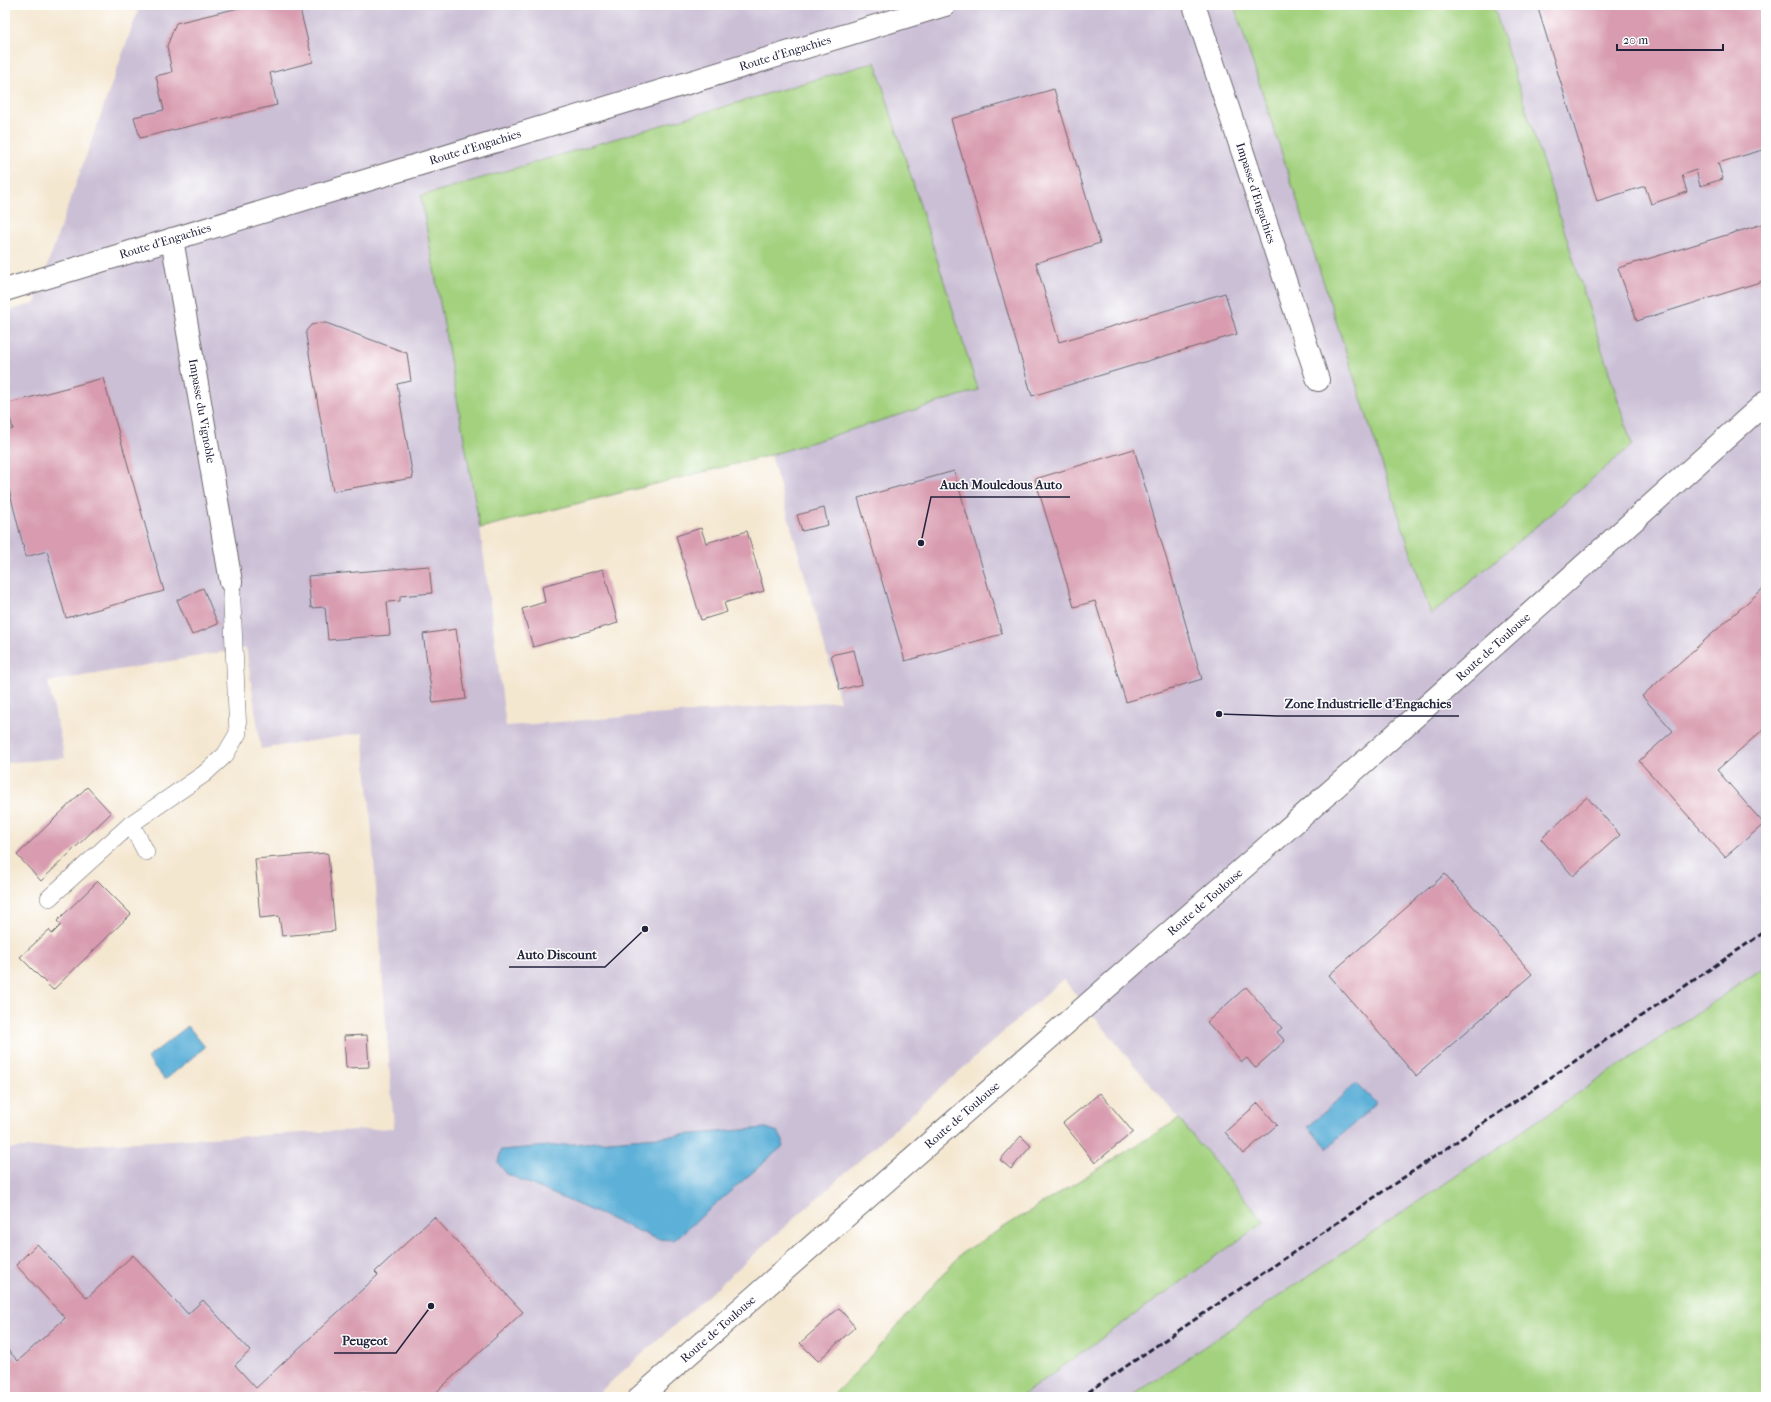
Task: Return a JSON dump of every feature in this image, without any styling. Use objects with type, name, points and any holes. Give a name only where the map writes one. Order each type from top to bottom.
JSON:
[{"type":"street","name":"Route d'Engachies","points":[[5,290],[945,5]]},
{"type":"street","name":"Impasse d'Engachies","points":[[1194,5],[1318,380]]},
{"type":"street","name":"Impasse du Vignoble","points":[[172,239],[231,582]]},
{"type":"street","name":"Route de Toulouse","points":[[640,1397],[1384,745],[1766,402]]},
{"type":"lane","points":[[49,898],[131,824],[204,774],[225,755],[238,733],[231,582]]},
{"type":"lane","points":[[131,824],[146,852]]},
{"type":"shaded area","points":[[140,5],[1234,5],[1431,614],[1632,445],[1493,5],[1766,5],[1766,966],[1130,1397],[1020,1397],[1264,1222],[1063,979],[594,1397],[5,1397],[5,1149],[394,1128],[363,733],[261,749],[246,648],[48,682],[65,758],[5,763],[5,312],[35,303],[58,234]],"holes":[[[422,197],[978,390],[771,455],[840,701],[506,726],[480,528]]]},
{"type":"green space","points":[[1234,5],[1493,5],[1632,445],[1431,615]]},
{"type":"green space","points":[[875,62],[978,390],[771,455],[480,528],[421,196]]},
{"type":"green space","points":[[1766,966],[1766,1397],[1130,1397]]},
{"type":"green space","points":[[1179,1119],[1264,1222],[1020,1397],[831,1397],[859,1369],[962,1253]]},
{"type":"water","points":[[188,1026],[205,1047],[165,1080],[147,1058]]},
{"type":"water","points":[[1356,1083],[1376,1103],[1328,1148],[1308,1127]]},
{"type":"water","points":[[766,1128],[778,1132],[783,1141],[783,1146],[674,1240],[657,1239],[507,1174],[498,1163],[501,1150]]},
{"type":"building","points":[[251,5],[299,5],[313,62],[270,73],[277,105],[140,138],[134,117],[164,110],[156,76],[172,72],[167,46],[176,23]]},
{"type":"building","points":[[1537,5],[1766,5],[1766,149],[1718,163],[1723,179],[1700,186],[1696,170],[1682,175],[1687,192],[1651,204],[1645,186],[1597,201]]},
{"type":"building","points":[[1054,89],[1100,243],[1036,263],[1059,342],[1225,293],[1237,334],[1032,396],[951,119]]},
{"type":"building","points":[[1766,223],[1766,280],[1637,321],[1618,268]]},
{"type":"building","points":[[326,323],[407,353],[411,381],[397,384],[413,478],[333,491],[306,336],[306,331],[311,325]]},
{"type":"building","points":[[103,378],[164,591],[66,618],[47,551],[26,557],[5,474],[5,431],[13,429],[6,404]]},
{"type":"building","points":[[1134,449],[1202,679],[1126,702],[1095,601],[1074,607],[1035,479]]},
{"type":"building","points":[[954,471],[1002,634],[905,661],[858,498]]},
{"type":"building","points":[[824,508],[828,525],[802,531],[797,515]]},
{"type":"building","points":[[701,528],[706,543],[747,531],[764,591],[724,603],[727,612],[701,620],[676,536]]},
{"type":"building","points":[[429,566],[432,593],[400,596],[400,601],[387,602],[390,635],[328,640],[325,607],[311,608],[308,576]]},
{"type":"building","points":[[603,569],[618,623],[533,647],[522,609],[545,602],[542,586]]},
{"type":"building","points":[[1766,586],[1766,727],[1717,770],[1764,824],[1725,857],[1639,761],[1673,731],[1642,696]]},
{"type":"building","points":[[203,588],[218,624],[192,635],[177,600]]},
{"type":"building","points":[[456,629],[466,699],[433,703],[423,634]]},
{"type":"building","points":[[854,650],[862,684],[840,690],[831,655]]},
{"type":"building","points":[[87,787],[111,813],[41,881],[17,855]]},
{"type":"building","points":[[1587,797],[1620,835],[1573,876],[1541,839]]},
{"type":"building","points":[[328,854],[335,931],[282,936],[279,916],[260,918],[255,859]]},
{"type":"building","points":[[1445,874],[1532,974],[1416,1076],[1329,975]]},
{"type":"building","points":[[98,881],[131,914],[53,990],[20,957],[49,930],[52,934],[61,925],[57,921]]},
{"type":"building","points":[[1246,987],[1282,1028],[1277,1032],[1285,1041],[1255,1068],[1247,1058],[1242,1062],[1207,1022]]},
{"type":"building","points":[[367,1035],[369,1067],[346,1068],[344,1036]]},
{"type":"building","points":[[1100,1093],[1133,1132],[1095,1163],[1063,1123]]},
{"type":"building","points":[[1258,1103],[1277,1125],[1243,1154],[1225,1132]]},
{"type":"building","points":[[1021,1136],[1031,1146],[1011,1169],[1000,1160]]},
{"type":"building","points":[[434,1217],[523,1312],[431,1397],[5,1397],[5,1347],[18,1361],[65,1318],[16,1265],[37,1244],[87,1298],[133,1255],[188,1314],[203,1300],[250,1351],[235,1365],[256,1388],[378,1275],[375,1272]]},
{"type":"building","points":[[839,1308],[855,1327],[818,1361],[800,1343]]},
{"type":"railway","points":[[1081,1397],[1766,931]]},
{"type":"place","name":"Auch Mouledous Auto","points":[[921,543]]},
{"type":"place","name":"Zone Industrielle d'Engachies","points":[[1219,714]]},
{"type":"place","name":"Auto Discount","points":[[645,929]]},
{"type":"place","name":"Peugeot","points":[[431,1306]]}]
